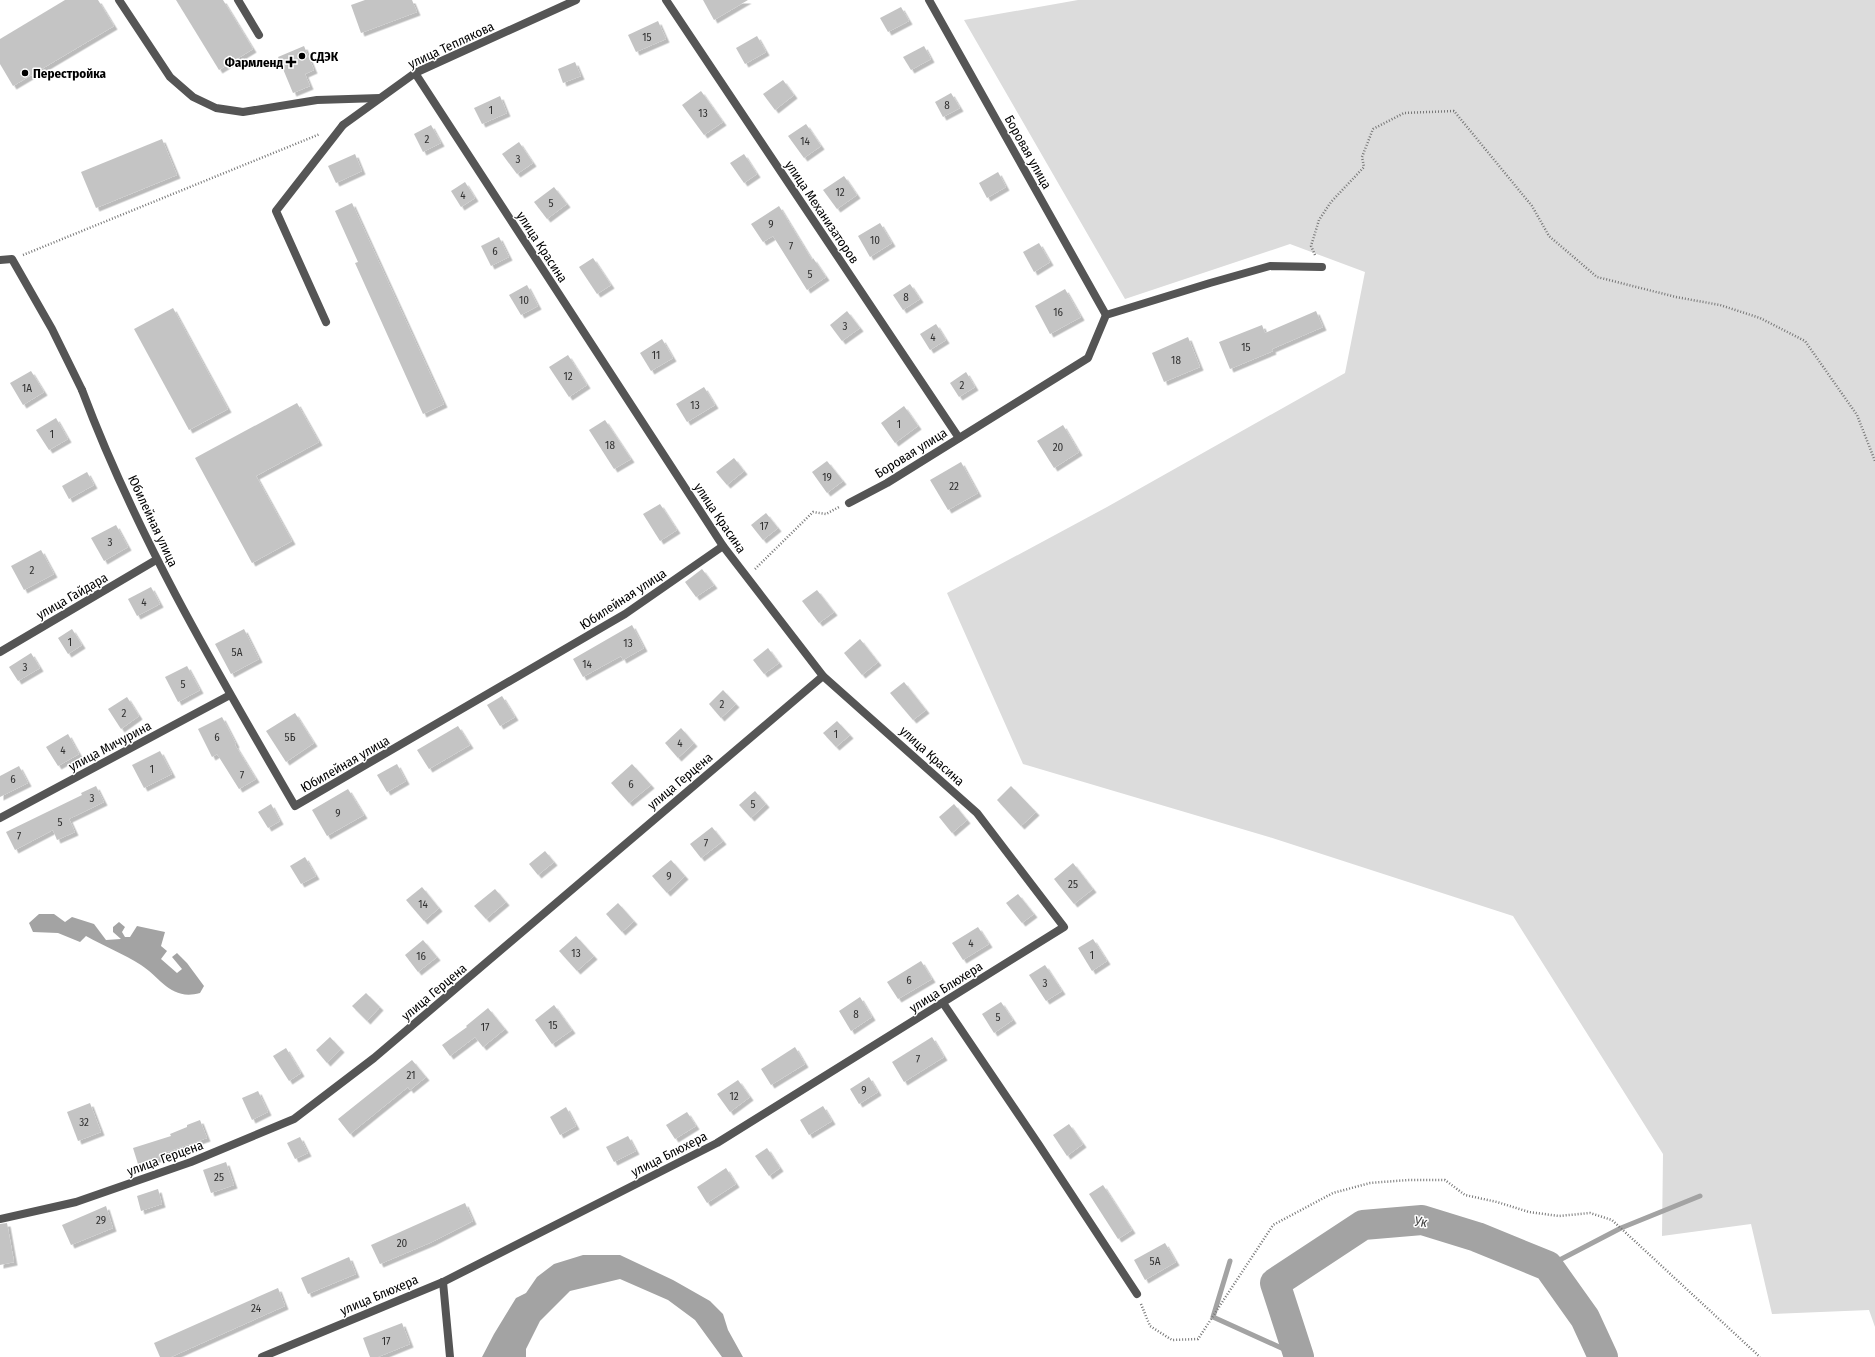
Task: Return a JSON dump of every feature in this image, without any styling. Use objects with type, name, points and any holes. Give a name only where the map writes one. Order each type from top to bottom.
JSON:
[{"type":"street","points":[[119,0],[170,77],[193,97],[216,108],[243,112],[317,100],[380,98]]},
{"type":"street","points":[[238,0],[259,35]]},
{"type":"street","name":"улица Механизаторов","points":[[666,0],[959,438]]},
{"type":"street","name":"Боровая улица","points":[[849,503],[887,483],[1088,358],[1106,315],[929,0]]},
{"type":"street","name":"улица Теплякова","points":[[326,322],[276,211],[343,125],[415,73],[573,1]]},
{"type":"street","name":"улица Красина","points":[[415,73],[723,546],[746,577],[823,676],[977,813],[1064,927]]},
{"type":"street","points":[[0,260],[12,259]]},
{"type":"street","name":"Юбилейная улица","points":[[12,259],[52,329],[82,390],[93,420],[156,560],[230,695],[295,806],[625,614],[723,546]]},
{"type":"street","points":[[1106,315],[1270,266],[1322,267]]},
{"type":"street","name":"улица Гайдара","points":[[0,652],[156,560]]},
{"type":"street","name":"улица Герцена","points":[[0,1219],[76,1202],[190,1162],[294,1120],[374,1058],[823,676]]},
{"type":"street","name":"улица Мичурина","points":[[0,818],[230,695]]},
{"type":"street","name":"улица Блюхера","points":[[262,1357],[443,1282],[717,1143],[1064,927]]},
{"type":"street","points":[[943,1003],[1137,1294]]},
{"type":"street","points":[[443,1282],[450,1357]]},
{"type":"path","points":[[1322,267],[1311,246],[1320,220],[1331,202],[1364,167],[1362,157],[1373,129],[1404,113],[1454,111],[1532,206],[1549,236],[1598,277],[1676,297],[1720,305],[1760,318],[1806,342],[1857,415],[1875,461]]},
{"type":"path","points":[[12,259],[321,134]]},
{"type":"path","points":[[746,577],[772,554],[813,512],[826,514],[849,503]]},
{"type":"path","points":[[1137,1294],[1150,1326],[1172,1340],[1198,1339],[1273,1225],[1333,1193],[1370,1183],[1408,1180],[1445,1180],[1465,1196],[1497,1202],[1530,1212],[1559,1216],[1590,1213],[1612,1220],[1760,1357]]},
{"type":"shaded area","points":[[1078,0],[1875,0],[1875,1327],[1869,1310],[1772,1314],[1751,1224],[1662,1236],[1663,1154],[1513,916],[1269,837],[1023,764],[947,593],[1107,507],[1345,373],[1365,272],[1290,244],[1125,299],[964,20]]},
{"type":"shaded area","points":[[39,914],[54,914],[65,922],[72,917],[94,924],[106,940],[121,939],[113,932],[113,927],[119,922],[125,927],[122,932],[125,937],[130,937],[137,926],[165,932],[161,946],[167,951],[161,959],[177,973],[182,969],[172,957],[177,953],[187,963],[204,986],[200,993],[190,995],[181,994],[167,987],[141,965],[86,936],[80,942],[58,933],[33,932],[29,923]]},
{"type":"shaded area","points":[[583,1255],[620,1255],[673,1280],[710,1301],[723,1314],[728,1330],[743,1357],[722,1357],[695,1320],[668,1300],[620,1279],[570,1291],[540,1321],[526,1349],[526,1357],[482,1357],[516,1298],[526,1293],[537,1277],[554,1264]]},
{"type":"building","points":[[65,0],[98,0],[114,26],[13,86],[0,64],[0,39]]},
{"type":"building","points":[[176,0],[223,0],[253,49],[219,70]]},
{"type":"building","points":[[365,0],[412,0],[417,12],[361,33],[351,5]]},
{"type":"building","points":[[703,0],[748,0],[714,20]]},
{"type":"building","points":[[901,7],[909,21],[888,32],[880,18]]},
{"type":"building","points":[[658,21],[666,39],[636,52],[628,35]]},
{"type":"building","points":[[757,36],[766,52],[745,64],[736,48]]},
{"type":"building","points":[[304,46],[314,70],[305,74],[310,86],[293,93],[278,57]]},
{"type":"building","points":[[924,46],[931,59],[911,70],[903,57]]},
{"type":"building","points":[[575,62],[581,76],[563,83],[558,69]]},
{"type":"building","points":[[783,80],[794,95],[775,110],[763,94]]},
{"type":"building","points":[[701,91],[723,122],[704,135],[682,105]]},
{"type":"building","points":[[951,93],[960,108],[943,117],[935,102]]},
{"type":"building","points":[[500,96],[507,113],[482,124],[474,108]]},
{"type":"building","points":[[806,124],[821,146],[804,158],[788,136]]},
{"type":"building","points":[[431,125],[441,143],[423,152],[414,134]]},
{"type":"building","points":[[162,139],[177,175],[96,208],[81,172]]},
{"type":"building","points":[[519,142],[533,163],[517,174],[502,154]]},
{"type":"building","points":[[355,154],[362,171],[336,183],[328,166]]},
{"type":"building","points":[[744,154],[757,174],[744,183],[730,163]]},
{"type":"building","points":[[998,172],[1006,187],[987,198],[979,183]]},
{"type":"building","points":[[844,176],[857,195],[837,209],[823,190]]},
{"type":"building","points":[[465,182],[475,198],[461,207],[451,191]]},
{"type":"building","points":[[554,187],[567,204],[547,219],[534,202]]},
{"type":"building","points":[[352,203],[444,404],[423,414],[355,263],[358,262],[335,211]]},
{"type":"building","points":[[779,206],[812,260],[813,258],[826,277],[807,290],[773,236],[763,242],[751,224]]},
{"type":"building","points":[[880,223],[892,243],[870,257],[858,236]]},
{"type":"building","points":[[499,237],[509,257],[491,266],[481,246]]},
{"type":"building","points":[[1039,243],[1050,262],[1034,272],[1023,252]]},
{"type":"building","points":[[593,258],[611,285],[597,294],[579,267]]},
{"type":"building","points":[[910,284],[920,299],[903,310],[893,295]]},
{"type":"building","points":[[527,285],[538,306],[521,315],[509,295]]},
{"type":"building","points":[[1065,289],[1081,317],[1050,334],[1035,306]]},
{"type":"building","points":[[173,308],[228,409],[189,430],[134,329]]},
{"type":"building","points":[[847,311],[860,328],[842,341],[830,325]]},
{"type":"building","points":[[1316,311],[1323,327],[1272,349],[1273,351],[1230,369],[1219,342],[1262,325],[1265,333]]},
{"type":"building","points":[[936,324],[946,340],[930,350],[920,334]]},
{"type":"building","points":[[1188,337],[1200,367],[1164,382],[1152,353]]},
{"type":"building","points":[[662,339],[673,358],[651,371],[640,353]]},
{"type":"building","points":[[568,355],[587,385],[569,397],[549,367]]},
{"type":"building","points":[[31,371],[44,392],[23,405],[10,383]]},
{"type":"building","points":[[966,372],[975,387],[959,397],[950,383]]},
{"type":"building","points":[[704,387],[715,405],[687,422],[676,404]]},
{"type":"building","points":[[297,403],[319,442],[256,476],[292,541],[252,563],[195,458]]},
{"type":"building","points":[[904,406],[918,426],[895,443],[881,423]]},
{"type":"building","points":[[56,418],[68,439],[49,450],[36,430]]},
{"type":"building","points":[[605,420],[631,459],[614,469],[589,430]]},
{"type":"building","points":[[1063,425],[1079,452],[1054,468],[1037,441]]},
{"type":"building","points":[[734,458],[744,471],[727,485],[716,472]]},
{"type":"building","points":[[827,461],[843,481],[827,493],[812,472]]},
{"type":"building","points":[[961,462],[978,493],[948,510],[930,480]]},
{"type":"building","points":[[87,472],[94,485],[69,499],[62,486]]},
{"type":"building","points":[[660,504],[677,530],[660,541],[643,514]]},
{"type":"building","points":[[766,513],[778,528],[763,540],[751,525]]},
{"type":"building","points":[[116,525],[128,547],[104,561],[91,538]]},
{"type":"building","points":[[41,550],[54,574],[24,590],[11,566]]},
{"type":"building","points":[[702,569],[714,585],[696,597],[685,582]]},
{"type":"building","points":[[151,587],[160,604],[137,616],[128,599]]},
{"type":"building","points":[[817,590],[834,612],[819,623],[802,601]]},
{"type":"building","points":[[632,625],[644,648],[623,660],[621,656],[583,677],[573,659]]},
{"type":"building","points":[[72,629],[82,645],[68,654],[58,638]]},
{"type":"building","points":[[244,629],[259,659],[231,674],[215,644]]},
{"type":"building","points":[[860,639],[878,662],[862,675],[844,653]]},
{"type":"building","points":[[768,648],[779,663],[764,674],[753,660]]},
{"type":"building","points":[[31,653],[40,668],[18,681],[9,667]]},
{"type":"building","points":[[187,666],[200,690],[178,702],[165,677]]},
{"type":"building","points":[[904,682],[926,710],[913,720],[890,693]]},
{"type":"building","points":[[723,690],[736,704],[721,718],[709,704]]},
{"type":"building","points":[[502,696],[515,717],[500,726],[487,705]]},
{"type":"building","points":[[127,697],[139,716],[121,729],[108,709]]},
{"type":"building","points":[[295,713],[314,743],[286,762],[266,731]]},
{"type":"building","points":[[222,717],[236,744],[235,745],[256,779],[239,789],[217,754],[212,757],[198,729]]},
{"type":"building","points":[[837,721],[850,735],[836,747],[823,733]]},
{"type":"building","points":[[458,726],[470,745],[429,769],[417,750]]},
{"type":"building","points":[[681,728],[694,743],[678,758],[665,743]]},
{"type":"building","points":[[68,734],[79,754],[58,766],[46,747]]},
{"type":"building","points":[[160,751],[172,774],[144,788],[132,765]]},
{"type":"building","points":[[397,764],[406,781],[387,792],[377,775]]},
{"type":"building","points":[[632,764],[651,785],[629,803],[611,783]]},
{"type":"building","points":[[19,766],[28,783],[0,797],[0,776]]},
{"type":"building","points":[[96,786],[104,802],[69,819],[75,832],[57,840],[53,830],[15,850],[6,832],[82,795],[81,793]]},
{"type":"building","points":[[1011,786],[1036,812],[1021,826],[997,800]]},
{"type":"building","points":[[348,789],[364,815],[327,836],[312,810]]},
{"type":"building","points":[[755,791],[766,804],[751,818],[739,805]]},
{"type":"building","points":[[271,804],[280,821],[268,828],[258,812]]},
{"type":"building","points":[[954,804],[967,820],[952,833],[939,817]]},
{"type":"building","points":[[712,827],[723,841],[701,858],[690,844]]},
{"type":"building","points":[[545,851],[554,862],[538,875],[529,864]]},
{"type":"building","points":[[305,857],[316,876],[301,884],[290,866]]},
{"type":"building","points":[[671,860],[685,876],[667,893],[652,876]]},
{"type":"building","points":[[1073,863],[1093,889],[1074,904],[1054,879]]},
{"type":"building","points":[[422,887],[439,908],[424,921],[406,900]]},
{"type":"building","points":[[495,889],[506,902],[486,919],[474,906]]},
{"type":"building","points":[[1018,894],[1034,914],[1022,923],[1006,903]]},
{"type":"building","points":[[618,903],[634,921],[622,932],[606,914]]},
{"type":"building","points":[[978,927],[989,944],[963,960],[952,943]]},
{"type":"building","points":[[576,936],[594,956],[577,971],[559,951]]},
{"type":"building","points":[[1093,939],[1107,961],[1092,971],[1078,948]]},
{"type":"building","points":[[423,940],[437,957],[418,972],[405,955]]},
{"type":"building","points":[[921,961],[932,979],[898,999],[887,982]]},
{"type":"building","points":[[1045,965],[1062,991],[1046,1001],[1029,975]]},
{"type":"building","points":[[366,993],[380,1007],[367,1021],[352,1006]]},
{"type":"building","points":[[860,997],[872,1017],[851,1031],[839,1011]]},
{"type":"building","points":[[1001,1002],[1013,1020],[994,1033],[982,1014]]},
{"type":"building","points":[[554,1005],[572,1030],[552,1044],[535,1020]]},
{"type":"building","points":[[488,1008],[505,1029],[483,1047],[475,1037],[450,1056],[442,1045],[467,1027],[466,1026]]},
{"type":"building","points":[[330,1037],[341,1049],[327,1063],[316,1050]]},
{"type":"building","points":[[932,1037],[944,1057],[904,1082],[892,1062]]},
{"type":"building","points":[[795,1047],[805,1064],[771,1085],[761,1069]]},
{"type":"building","points":[[286,1048],[301,1073],[289,1081],[273,1056]]},
{"type":"building","points":[[412,1060],[426,1077],[410,1090],[408,1087],[350,1134],[338,1119]]},
{"type":"building","points":[[869,1077],[878,1092],[859,1104],[850,1089]]},
{"type":"building","points":[[738,1080],[750,1097],[730,1112],[717,1094]]},
{"type":"building","points":[[258,1091],[268,1112],[252,1120],[242,1098]]},
{"type":"building","points":[[90,1103],[101,1132],[78,1141],[67,1112]]},
{"type":"building","points":[[823,1106],[832,1121],[809,1135],[800,1120]]},
{"type":"building","points":[[566,1107],[576,1126],[560,1135],[550,1117]]},
{"type":"building","points":[[687,1112],[696,1126],[675,1139],[666,1125]]},
{"type":"building","points":[[200,1120],[207,1138],[158,1155],[159,1158],[138,1164],[133,1148],[171,1136],[170,1134]]},
{"type":"building","points":[[1069,1124],[1083,1144],[1067,1156],[1053,1135]]},
{"type":"building","points":[[628,1136],[636,1151],[614,1162],[606,1147]]},
{"type":"building","points":[[300,1137],[308,1153],[295,1159],[287,1143]]},
{"type":"building","points":[[767,1148],[780,1168],[769,1176],[755,1156]]},
{"type":"building","points":[[226,1162],[234,1185],[211,1193],[203,1170]]},
{"type":"building","points":[[726,1168],[736,1184],[707,1203],[697,1187]]},
{"type":"building","points":[[1103,1185],[1132,1230],[1118,1239],[1089,1194]]},
{"type":"building","points":[[158,1189],[162,1204],[141,1211],[137,1196]]},
{"type":"building","points":[[465,1203],[473,1221],[432,1242],[380,1264],[371,1245]]},
{"type":"building","points":[[106,1206],[113,1228],[71,1245],[62,1225]]},
{"type":"building","points":[[7,1223],[14,1262],[0,1265],[0,1224]]},
{"type":"building","points":[[1165,1243],[1176,1262],[1145,1280],[1134,1260]]},
{"type":"building","points":[[349,1257],[356,1274],[308,1294],[301,1278]]},
{"type":"building","points":[[278,1288],[285,1306],[171,1357],[160,1357],[154,1343]]},
{"type":"building","points":[[402,1323],[410,1344],[378,1357],[370,1357],[363,1338]]},
{"type":"waterway","points":[[1548,1266],[1621,1228],[1700,1196]]},
{"type":"waterway","name":"Ук","points":[[1299,1357],[1275,1283],[1363,1225],[1422,1220],[1477,1237],[1548,1266],[1585,1318],[1603,1357]]},
{"type":"waterway","points":[[1230,1261],[1213,1317],[1299,1356]]},
{"type":"place","name":"СДЭК","points":[[302,56]]},
{"type":"place","name":"Фармленд","points":[[291,62]]},
{"type":"place","name":"Перестройка","points":[[25,73]]}]
